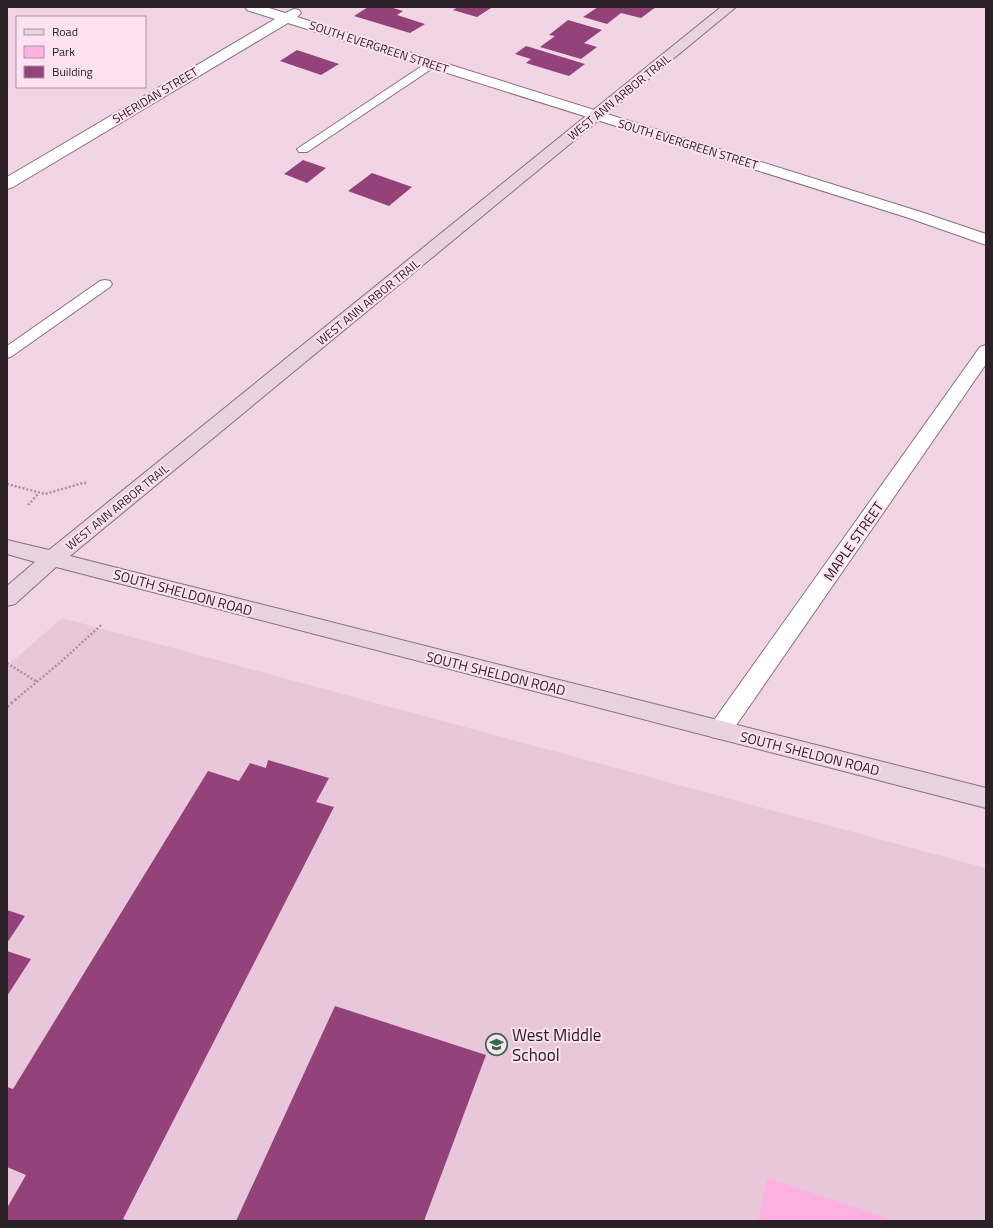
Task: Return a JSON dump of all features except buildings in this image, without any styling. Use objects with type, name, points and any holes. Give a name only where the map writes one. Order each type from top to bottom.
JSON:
[{"type":"street","name":"SOUTH EVERGREEN STREET","points":[[252,7],[915,216],[986,240]]},
{"type":"street","name":"SHERIDAN STREET","points":[[7,184],[303,7]]},
{"type":"street","name":"WEST ANN ARBOR TRAIL","points":[[7,598],[53,558],[729,7]]},
{"type":"street","name":"MAPLE STREET","points":[[720,730],[986,351]]},
{"type":"street","name":"SOUTH SHELDON ROAD","points":[[7,547],[986,798]]},
{"type":"lane","points":[[304,149],[432,64]]},
{"type":"lane","points":[[7,353],[105,284]]},
{"type":"path","points":[[7,484],[45,494],[83,482],[88,483]]},
{"type":"path","points":[[28,505],[39,492]]},
{"type":"path","points":[[7,707],[63,660],[100,625]]},
{"type":"path","points":[[7,663],[37,682]]},
{"type":"shaded area","name":"West Middle School","points":[[62,618],[986,868],[986,1221],[7,1221],[7,666]]},
{"type":"green space","points":[[767,1178],[896,1221],[758,1221]]},
{"type":"place","name":"West Middle School","points":[[496,1045]]}]
